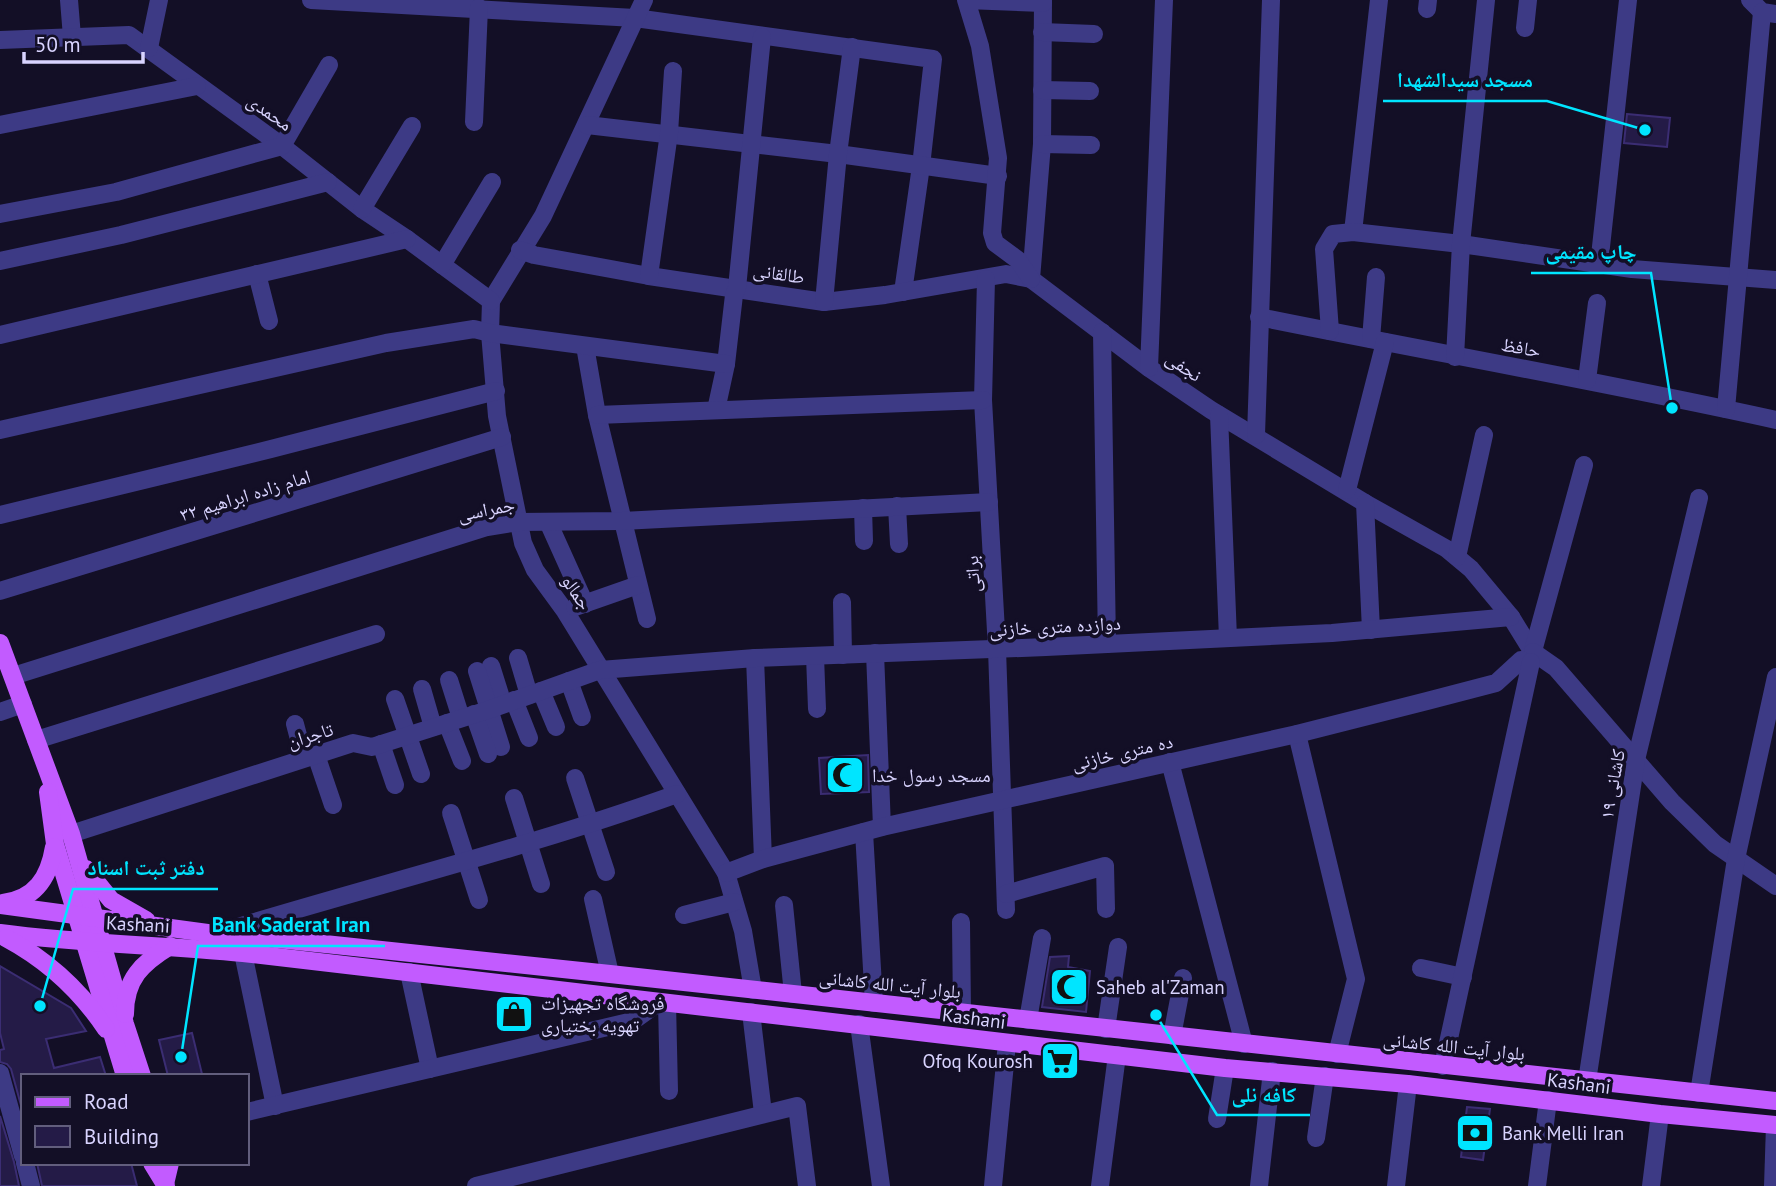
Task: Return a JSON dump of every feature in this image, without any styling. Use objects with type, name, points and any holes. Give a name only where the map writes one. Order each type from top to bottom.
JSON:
[{"type":"main road","points":[[0,643],[104,919],[101,942],[115,1042],[124,1074]]},
{"type":"main road","points":[[44,761],[55,844],[76,916],[101,942],[141,1074]]},
{"type":"main road","points":[[73,840],[89,876],[111,900],[169,937],[133,977],[125,1000],[125,1024]]},
{"type":"main road","points":[[0,904],[16,901],[37,888],[51,868],[55,844]]},
{"type":"main road","name":"بلوار آیت الله کاشانی","points":[[0,904],[104,919],[169,937],[215,934],[287,940],[1776,1101]]},
{"type":"main road","points":[[50,940],[57,935],[60,927],[58,919],[52,913]]},
{"type":"main road","points":[[0,934],[43,961],[64,978],[83,998],[115,1042]]},
{"type":"main road","name":"Kashani","points":[[0,934],[101,942],[169,937],[243,953],[799,1019],[1225,1068],[1408,1084],[1775,1125]]},
{"type":"main road","points":[[751,1012],[753,990]]},
{"type":"main road","points":[[153,1165],[166,1185]]},
{"type":"main road","points":[[166,1185],[170,1165]]},
{"type":"street","points":[[69,0],[72,37]]},
{"type":"street","points":[[149,48],[159,0]]},
{"type":"street","points":[[311,0],[635,18],[933,59],[903,292]]},
{"type":"street","points":[[491,301],[543,216],[644,0]]},
{"type":"street","name":"نجفی","points":[[1043,2],[966,0],[980,46],[998,158],[992,233],[995,243],[1018,260],[1031,279],[1149,368],[1219,415],[1447,549],[1471,569],[1511,617],[1530,655]]},
{"type":"street","points":[[1149,368],[1164,0]]},
{"type":"street","points":[[1256,435],[1271,0]]},
{"type":"street","points":[[1353,232],[1379,0]]},
{"type":"street","points":[[1455,357],[1461,244],[1486,0]]},
{"type":"street","points":[[1525,28],[1528,0]]},
{"type":"street","points":[[1599,265],[1628,0]]},
{"type":"street","points":[[1031,279],[1042,144],[1043,2]]},
{"type":"street","points":[[474,122],[480,8]]},
{"type":"street","points":[[1726,409],[1763,9]]},
{"type":"street","points":[[1042,32],[1094,34]]},
{"type":"street","name":"محمدی","points":[[0,40],[129,35],[282,146],[362,209],[491,301]]},
{"type":"street","points":[[716,410],[737,288],[762,37]]},
{"type":"street","points":[[824,302],[838,154],[852,47]]},
{"type":"street","points":[[0,214],[116,192],[282,146],[329,65]]},
{"type":"street","points":[[649,276],[669,133],[673,71]]},
{"type":"street","points":[[0,125],[197,86]]},
{"type":"street","points":[[1042,90],[1090,91]]},
{"type":"street","points":[[587,125],[669,133],[998,176]]},
{"type":"street","points":[[362,209],[412,126]]},
{"type":"street","points":[[1042,144],[1091,145]]},
{"type":"street","points":[[0,261],[121,235],[328,182]]},
{"type":"street","points":[[442,265],[492,182]]},
{"type":"street","points":[[1329,331],[1324,248],[1333,234],[1353,232],[1461,244],[1632,270],[1776,280]]},
{"type":"street","points":[[0,335],[407,239]]},
{"type":"street","name":"طالقانی","points":[[520,250],[534,255],[649,276],[824,302],[851,300],[1006,274],[1031,279]]},
{"type":"street","points":[[257,274],[269,321]]},
{"type":"street","points":[[1347,491],[1378,340],[1376,277]]},
{"type":"street","name":"براتی","points":[[986,279],[983,400],[1004,800],[1006,902],[1104,866],[1106,909]]},
{"type":"street","name":"جمالو","points":[[491,301],[490,333],[497,416],[523,543],[535,570],[565,611],[726,873],[743,931],[753,990]]},
{"type":"street","points":[[1587,380],[1597,303]]},
{"type":"street","name":"حافظ","points":[[1259,317],[1455,357],[1587,380],[1776,420]]},
{"type":"street","points":[[0,430],[386,343],[474,329],[726,364]]},
{"type":"street","points":[[1102,332],[1107,644]]},
{"type":"street","points":[[585,346],[597,415],[648,619]]},
{"type":"street","points":[[0,515],[496,391]]},
{"type":"street","points":[[597,415],[983,400]]},
{"type":"street","points":[[1219,415],[1228,638]]},
{"type":"street","points":[[1457,557],[1484,435]]},
{"type":"street","name":"امام زاده ابراهیم ۳۲","points":[[0,591],[502,437]]},
{"type":"street","points":[[1443,1066],[1530,655],[1584,465]]},
{"type":"street","name":"کاشانی ۱۹","points":[[1587,1081],[1636,760],[1699,498]]},
{"type":"street","name":"جمراسی","points":[[13,676],[487,527],[517,522],[549,524],[622,521],[989,502]]},
{"type":"street","points":[[1365,503],[1371,629]]},
{"type":"street","points":[[897,506],[899,544]]},
{"type":"street","points":[[863,508],[864,541]]},
{"type":"street","points":[[549,524],[585,604]]},
{"type":"street","points":[[565,611],[638,584]]},
{"type":"street","points":[[842,602],[843,655]]},
{"type":"street","name":"دوازده متری خازنی","points":[[600,670],[755,658],[1228,638],[1511,617]]},
{"type":"street","points":[[36,740],[376,634]]},
{"type":"street","points":[[875,653],[882,827]]},
{"type":"street","points":[[1530,655],[1556,668],[1672,802],[1715,844],[1776,886]]},
{"type":"street","name":"ده متری خازنی","points":[[726,873],[763,859],[882,827],[1297,734],[1496,683],[1530,655]]},
{"type":"street","points":[[815,656],[817,709]]},
{"type":"street","points":[[461,761],[518,658]]},
{"type":"street","points":[[755,658],[763,859]]},
{"type":"street","points":[[484,668],[495,750]]},
{"type":"street","name":"تاجران","points":[[73,840],[310,756],[353,743],[372,747],[600,670]]},
{"type":"street","points":[[1699,1093],[1736,859],[1776,677]]},
{"type":"street","points":[[449,680],[529,738]]},
{"type":"street","points":[[569,681],[582,718]]},
{"type":"street","points":[[422,689],[556,727]]},
{"type":"street","points":[[395,699],[421,774]]},
{"type":"street","points":[[0,712],[23,704]]},
{"type":"street","points":[[295,724],[333,804]]},
{"type":"street","points":[[1297,734],[1356,979],[1337,1054]]},
{"type":"street","points":[[381,744],[395,785]]},
{"type":"street","points":[[1170,762],[1244,1044]]},
{"type":"street","points":[[575,778],[606,872]]},
{"type":"street","points":[[215,934],[591,825],[677,794]]},
{"type":"street","points":[[514,798],[541,884]]},
{"type":"street","points":[[451,813],[480,900]]},
{"type":"street","points":[[864,832],[874,1003]]},
{"type":"street","points":[[593,899],[610,974]]},
{"type":"street","points":[[684,915],[734,902]]},
{"type":"street","points":[[784,905],[793,994]]},
{"type":"street","points":[[961,922],[962,1013]]},
{"type":"street","points":[[1028,1020],[1042,938]]},
{"type":"street","points":[[1106,1029],[1118,947]]},
{"type":"street","points":[[243,953],[275,1106]]},
{"type":"street","points":[[1421,968],[1463,977]]},
{"type":"street","points":[[409,972],[430,1069]]},
{"type":"street","points":[[1172,1036],[1183,978]]},
{"type":"street","points":[[248,1112],[634,1021],[663,1003],[669,1091]]},
{"type":"street","points":[[751,1012],[763,1113]]},
{"type":"street","points":[[859,1024],[881,1186]]},
{"type":"street","points":[[993,1186],[1007,1043]]},
{"type":"street","points":[[1100,1186],[1117,1055]]},
{"type":"street","points":[[1217,1119],[1225,1068]]},
{"type":"street","points":[[1259,1186],[1272,1071]]},
{"type":"street","points":[[0,1073],[21,1150]]},
{"type":"street","points":[[1316,1138],[1325,1076]]},
{"type":"street","points":[[1395,1186],[1408,1084]]},
{"type":"street","points":[[1537,1186],[1548,1100]]},
{"type":"street","points":[[476,1186],[797,1106],[807,1186]]},
{"type":"street","points":[[1651,1186],[1660,1114]]},
{"type":"street","points":[[1773,1186],[1775,1125]]},
{"type":"street","points":[[26,1165],[31,1186]]},
{"type":"building","points":[[1627,114],[1670,118],[1667,147],[1624,143]]},
{"type":"building","name":"مسجد رسول خدا","points":[[868,755],[869,792],[821,794],[819,758]]},
{"type":"building","name":"Saheb al'Zaman","points":[[1069,956],[1068,967],[1090,971],[1086,1012],[1042,1007],[1050,957]]},
{"type":"building","points":[[0,966],[71,1008],[86,1031],[46,1039],[54,1068],[100,1057],[105,1074],[21,1074],[21,1105],[11,1069],[0,1062],[0,1050],[4,1049],[0,1033]]},
{"type":"building","points":[[192,1033],[202,1074],[168,1074],[159,1040]]},
{"type":"building","name":"Bank Melli Iran","points":[[1467,1107],[1490,1109],[1483,1160],[1461,1157]]},
{"type":"building","points":[[0,1116],[14,1162],[19,1186],[0,1186]]},
{"type":"building","points":[[37,1165],[132,1165],[137,1186],[42,1186]]},
{"type":"place","name":"مسجد سیدالشهدا","points":[[1645,130]]},
{"type":"place","name":"چاپ مقیمی","points":[[1672,408]]},
{"type":"place","name":"مسجد رسول خدا","points":[[845,775]]},
{"type":"place","name":"Saheb al'Zaman","points":[[1069,987]]},
{"type":"place","name":"دفتر ثبت اسناد","points":[[40,1006]]},
{"type":"place","name":"فروشگاه تجهیزات تهویه بختیاری","points":[[514,1014]]},
{"type":"place","name":"کافه نلی","points":[[1156,1015]]},
{"type":"place","name":"Bank Saderat Iran","points":[[181,1057]]},
{"type":"place","name":"Ofoq Kourosh","points":[[1060,1061]]},
{"type":"place","name":"Bank Melli Iran","points":[[1475,1133]]}]
